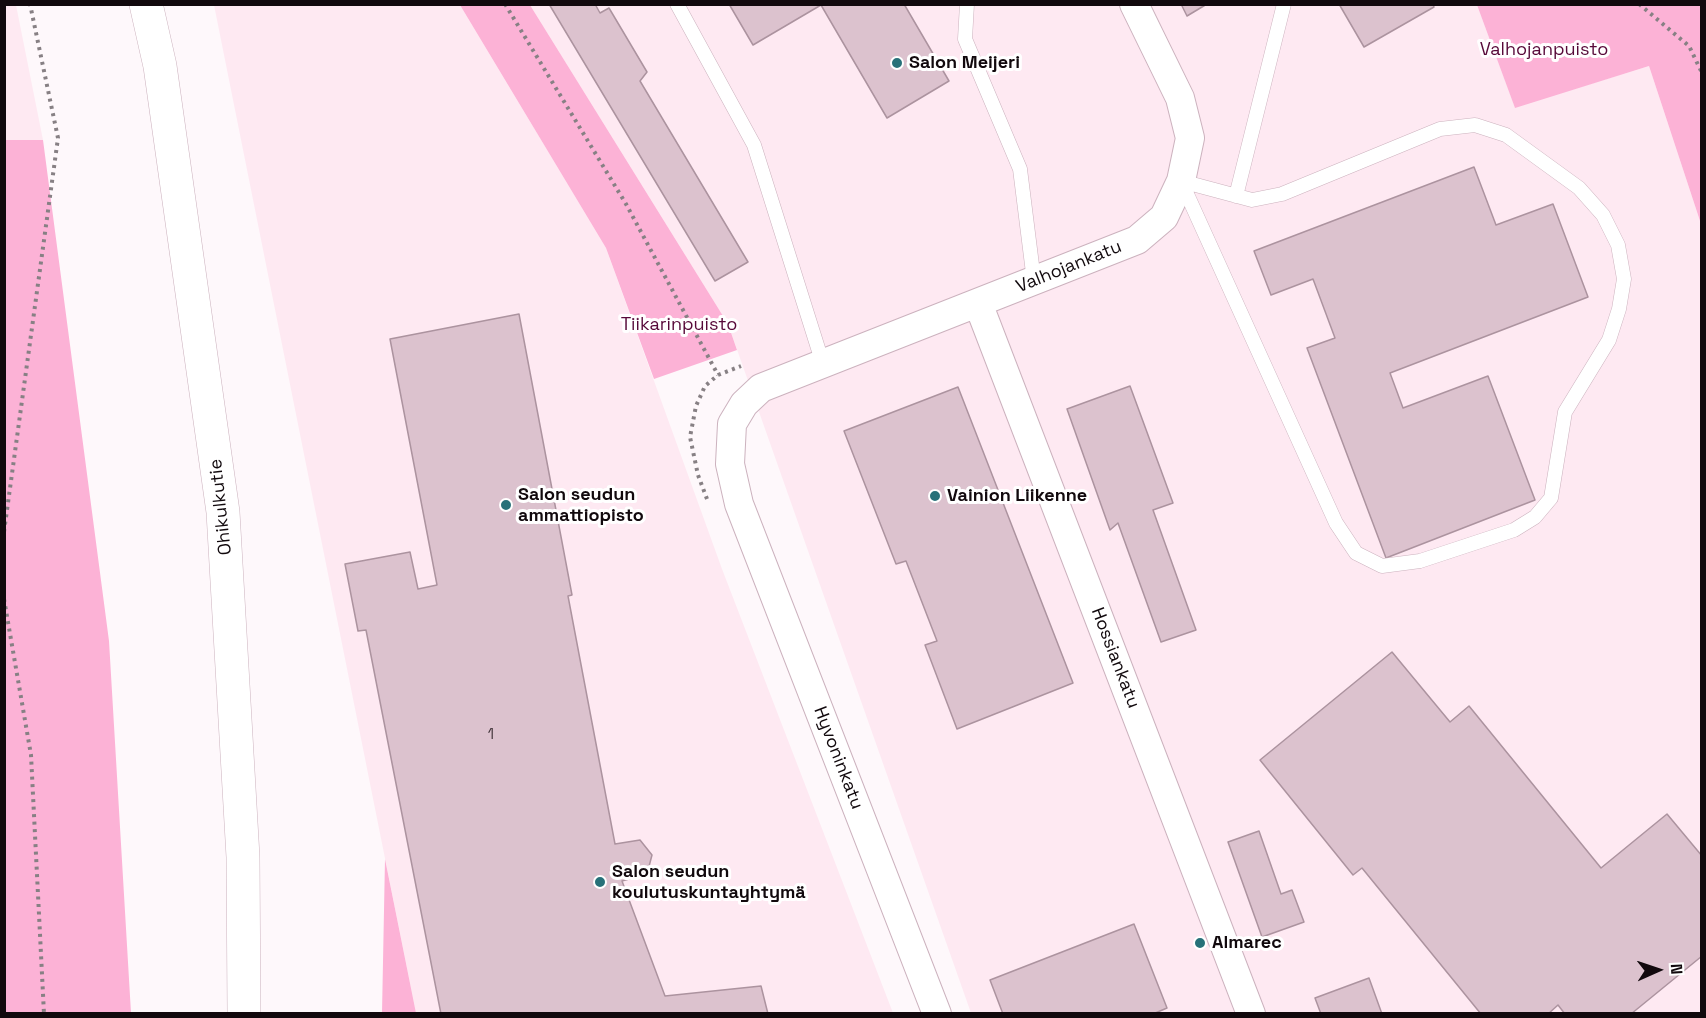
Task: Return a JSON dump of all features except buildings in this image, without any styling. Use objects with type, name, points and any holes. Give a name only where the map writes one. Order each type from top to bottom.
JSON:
[{"type":"main road","name":"Ohikulkutie","points":[[146,4],[160,66],[224,512],[243,857],[244,1014]]},
{"type":"street","name":"Valhojankatu","points":[[738,504],[730,464],[732,424],[744,404],[761,388],[1137,240],[1164,217],[1181,181],[1190,138],[1180,98],[1134,4]]},
{"type":"street","name":"Hossiankatu","points":[[978,303],[1251,1014]]},
{"type":"street","name":"Hyvoninkatu","points":[[738,504],[937,1014]]},
{"type":"lane","points":[[677,4],[754,145],[824,364]]},
{"type":"lane","points":[[967,4],[966,39],[1020,169],[1034,281]]},
{"type":"lane","points":[[1236,196],[1284,4]]},
{"type":"lane","points":[[1474,125],[1506,135],[1579,188],[1603,215],[1618,245],[1624,279],[1619,309],[1609,340],[1565,412],[1551,498],[1535,517],[1515,530],[1420,561],[1382,566],[1356,554],[1336,523],[1181,181],[1252,200],[1282,194],[1440,129],[1474,125]]},
{"type":"path","points":[[4,532],[58,138],[30,4]]},
{"type":"path","points":[[505,4],[626,204],[718,375]]},
{"type":"path","points":[[1639,4],[1689,46],[1701,73]]},
{"type":"path","points":[[711,508],[698,475],[690,437],[696,406],[705,386],[718,375],[750,363]]},
{"type":"path","points":[[4,599],[32,755],[44,1014]]},
{"type":"shaded area","points":[[4,5],[16,5],[43,140],[5,140]]},
{"type":"shaded area","name":"Salon seudun ammattiopisto","points":[[214,5],[460,5],[606,248],[722,569],[893,1013],[416,1013]]},
{"type":"shaded area","points":[[530,5],[1477,5],[1515,107],[1649,66],[1701,224],[1701,1013],[971,1013],[728,324]]},
{"type":"green space","name":"Tiikarinpuisto","points":[[460,5],[530,5],[728,324],[737,350],[654,379],[606,248]]},
{"type":"green space","name":"Valhojanpuisto","points":[[1477,5],[1701,5],[1701,224],[1649,66],[1515,108]]},
{"type":"green space","points":[[5,140],[43,140],[109,641],[131,1013],[5,1013]]},
{"type":"green space","points":[[385,859],[416,1013],[382,1013]]},
{"type":"place","name":"Salon Meijeri","points":[[897,63]]},
{"type":"place","name":"Vainion Liikenne","points":[[935,496]]},
{"type":"place","name":"Salon seudun ammattiopisto","points":[[506,505]]},
{"type":"place","name":"Salon seudun koulutuskuntayhtymä","points":[[600,882]]},
{"type":"place","name":"Almarec","points":[[1200,943]]}]
